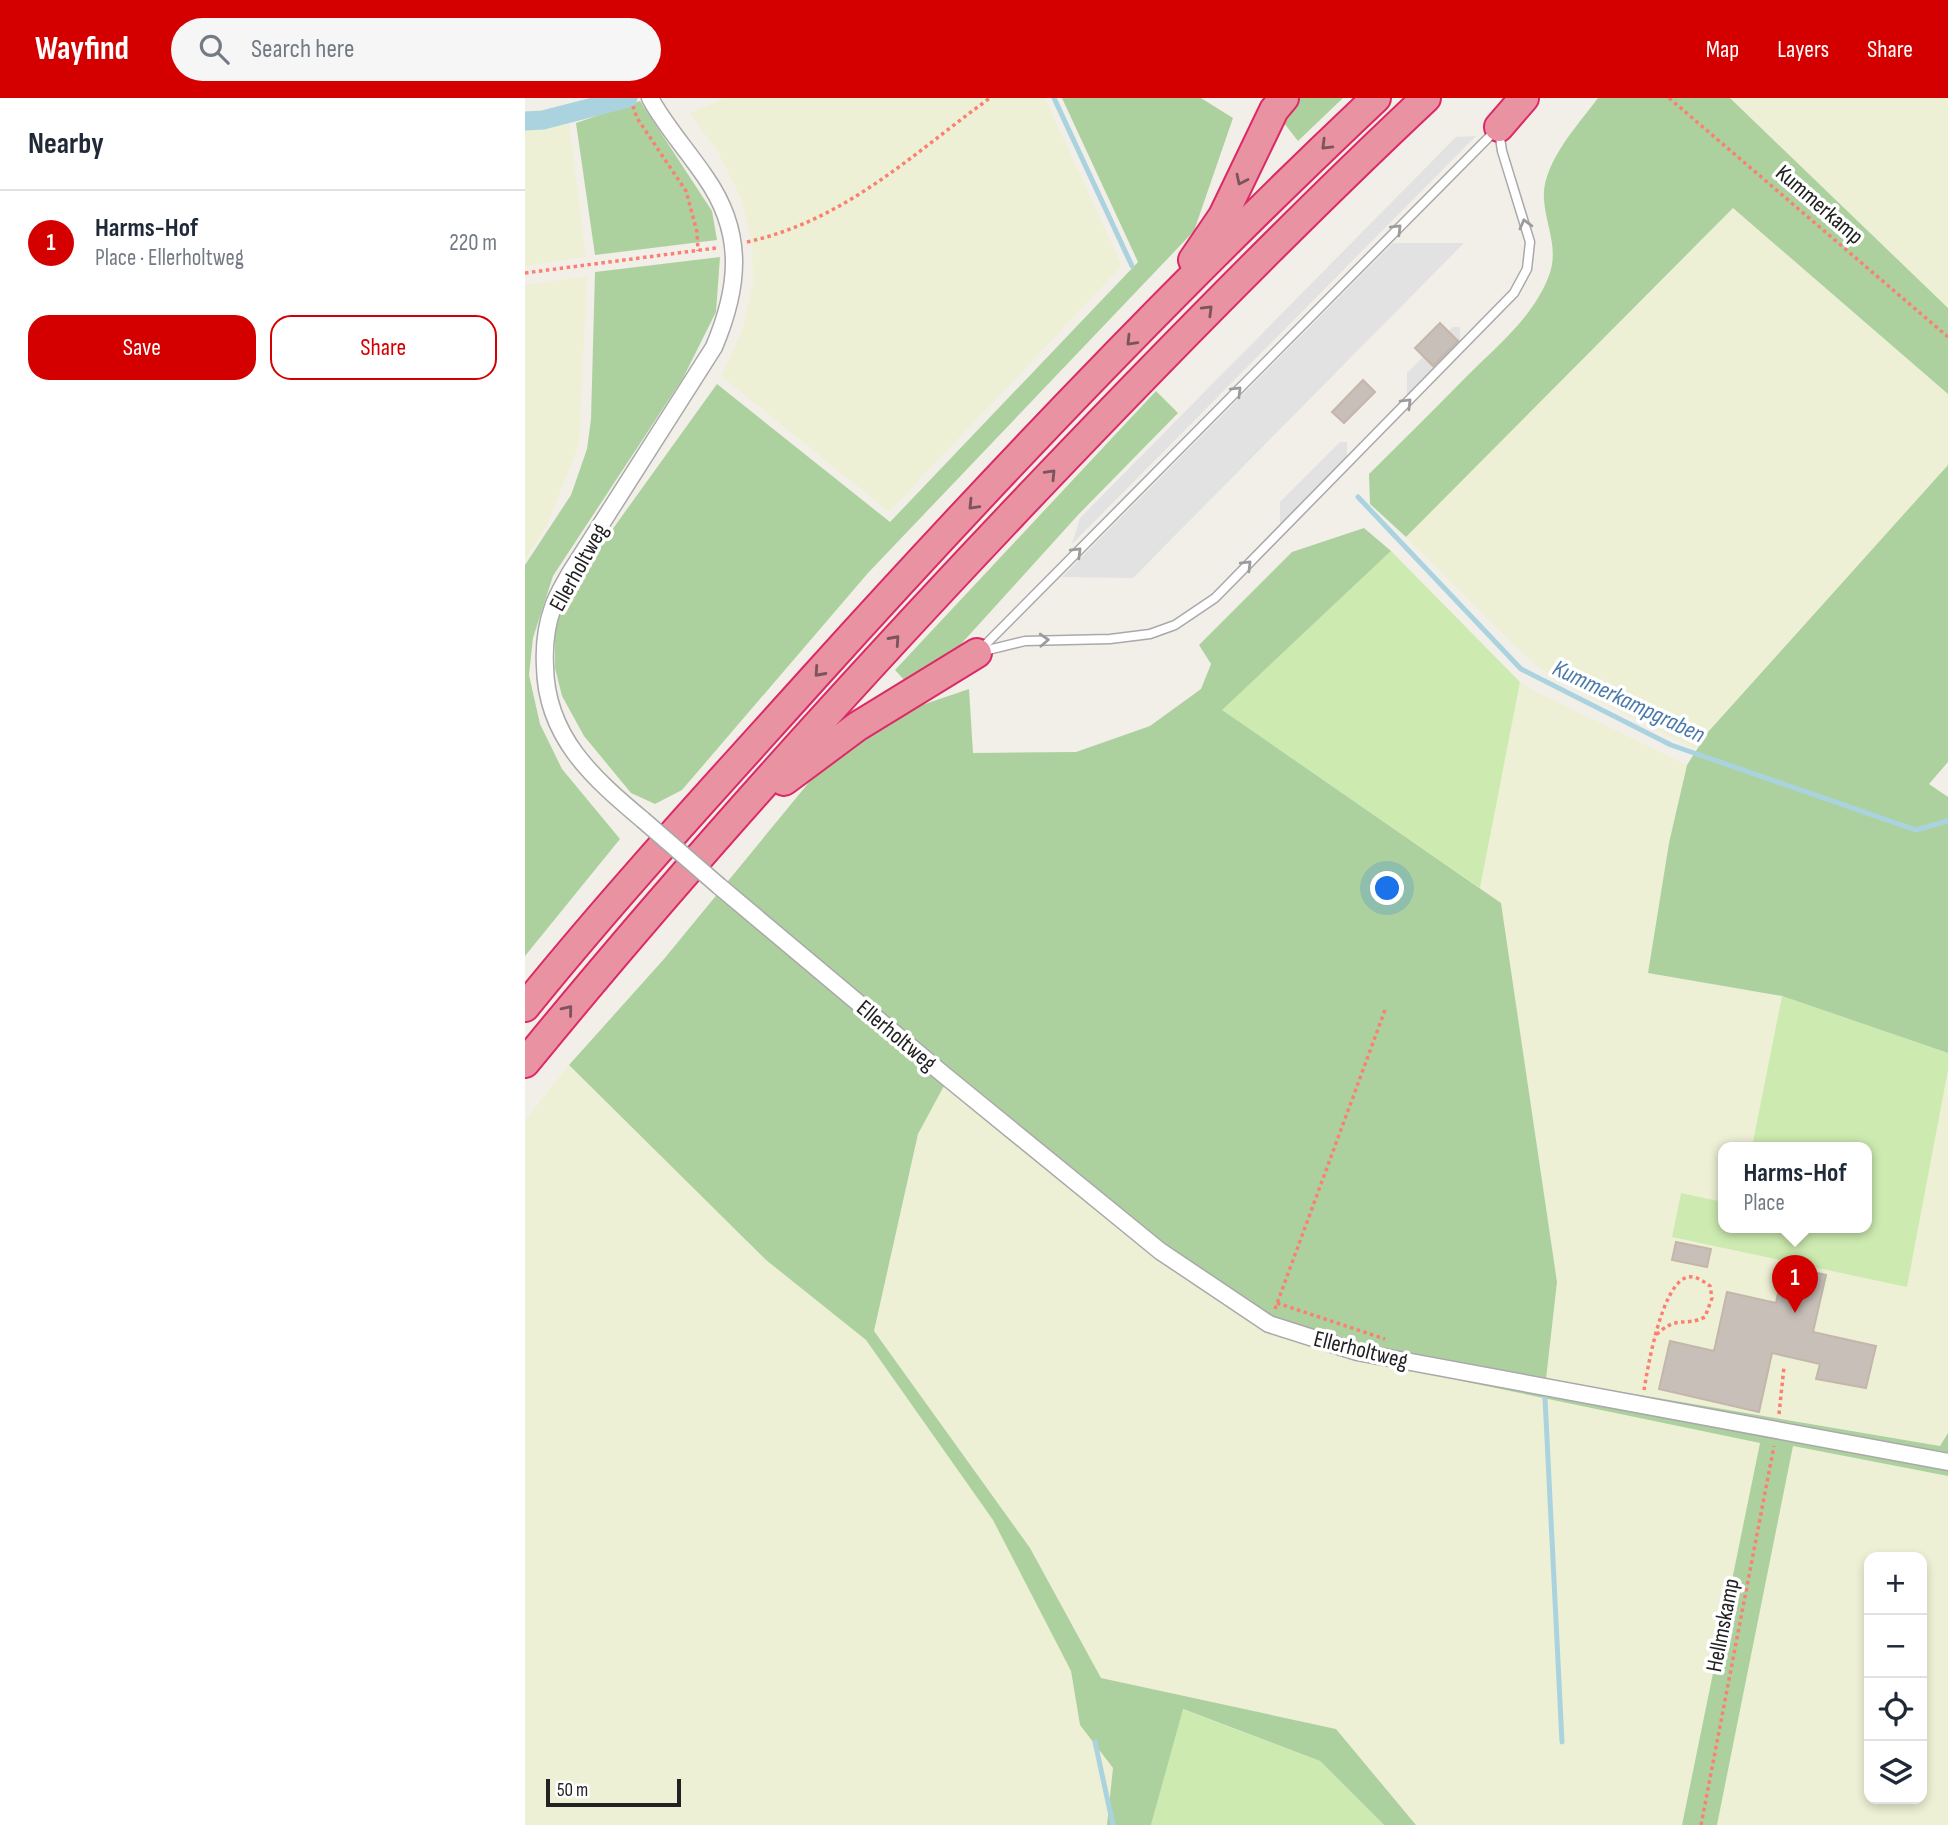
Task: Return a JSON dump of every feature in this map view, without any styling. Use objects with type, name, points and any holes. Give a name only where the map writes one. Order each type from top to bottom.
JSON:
[{"type":"highway","points":[[1157,314],[1223,216],[1274,110],[1283,98]]},
{"type":"highway","points":[[525,1007],[691,813],[926,554],[1157,314],[1376,98]]},
{"type":"highway","points":[[525,1063],[716,835],[953,576],[1170,349],[1426,98]]},
{"type":"highway","points":[[1499,127],[1524,98]]},
{"type":"highway","points":[[716,835],[813,757],[977,653]]},
{"type":"street","name":"Ellerholtweg","points":[[650,98],[720,201],[733,246],[732,291],[727,316],[714,347],[570,573],[553,608],[544,645],[545,683],[554,719],[575,755],[603,787],[943,1074],[1150,1243],[1269,1324],[1355,1352],[1948,1462]]},
{"type":"lane","points":[[977,653],[1499,127]]},
{"type":"lane","points":[[977,653],[1025,641],[1110,639],[1150,634],[1175,625],[1215,598],[1514,293],[1527,269],[1530,242],[1502,151],[1499,127]]},
{"type":"path","points":[[633,98],[637,118],[687,191],[697,232],[698,251]]},
{"type":"path","points":[[525,273],[733,246],[812,221],[869,190],[990,98]]},
{"type":"path","name":"Kummerkamp","points":[[1669,98],[1948,337]]},
{"type":"path","points":[[1269,1324],[1385,1010]]},
{"type":"path","points":[[1640,1406],[1654,1337],[1675,1286],[1685,1278],[1693,1277],[1710,1286],[1712,1298],[1705,1317],[1697,1321],[1674,1322],[1654,1337]]},
{"type":"path","points":[[1277,1303],[1396,1343],[1412,1363]]},
{"type":"path","name":"Hellmskamp","points":[[1701,1825],[1777,1431],[1784,1367]]},
{"type":"green space","points":[[725,98],[1045,98],[1122,266],[889,512],[721,376],[742,331],[753,283],[752,242],[741,198],[719,154],[690,113]]},
{"type":"green space","points":[[1062,98],[1201,98],[1233,118],[1194,231],[868,573],[682,790],[655,804],[631,793],[584,736],[562,696],[555,668],[555,630],[576,580],[717,384],[890,522],[1138,262]]},
{"type":"green space","points":[[1300,98],[1343,98],[1298,141],[1280,118]]},
{"type":"green space","points":[[1598,98],[1730,98],[1948,308],[1948,394],[1733,208],[1406,537],[1370,504],[1369,474],[1513,331],[1533,306],[1548,278],[1553,258],[1544,200],[1548,173],[1562,146]]},
{"type":"green space","points":[[1730,98],[1948,98],[1948,308]]},
{"type":"green space","points":[[640,101],[712,211],[717,240],[595,255],[576,123]]},
{"type":"green space","points":[[569,123],[586,257],[525,266],[525,127]]},
{"type":"green space","points":[[1733,208],[1948,394],[1948,465],[1695,749],[1557,680],[1526,657],[1406,537]]},
{"type":"green space","points":[[720,257],[716,312],[683,378],[553,576],[533,638],[529,675],[540,724],[562,769],[620,839],[525,956],[525,565],[571,495],[587,449],[591,419],[595,272]]},
{"type":"green space","points":[[587,276],[579,445],[546,527],[525,560],[525,285]]},
{"type":"green space","points":[[1156,391],[1178,413],[1078,515],[952,654],[907,683],[895,670]]},
{"type":"green space","points":[[1948,465],[1948,762],[1929,784],[1948,797],[1948,1053],[1782,996],[1648,973],[1669,843],[1687,765],[1708,732]]},
{"type":"green space","points":[[1364,528],[1391,551],[1222,710],[1501,903],[1557,1282],[1546,1379],[1940,1446],[1948,1433],[1948,1476],[1793,1446],[1717,1825],[1682,1825],[1760,1443],[1351,1358],[1267,1328],[945,1084],[918,1134],[874,1331],[1030,1548],[1101,1678],[1336,1729],[1416,1825],[1384,1825],[1320,1761],[1183,1709],[1151,1825],[1107,1825],[1113,1768],[1080,1725],[1071,1671],[993,1520],[866,1340],[766,1260],[569,1065],[664,959],[815,775],[865,736],[922,705],[969,689],[973,753],[1076,752],[1150,726],[1201,689],[1211,664],[1199,645],[1292,552]]},
{"type":"green space","points":[[1391,551],[1520,682],[1480,888],[1221,710]]},
{"type":"green space","points":[[1520,682],[1687,765],[1669,843],[1648,973],[1782,996],[1753,1142],[1718,1142],[1718,1201],[1681,1193],[1672,1236],[1907,1286],[1948,1070],[1948,1433],[1941,1446],[1546,1379],[1557,1282],[1501,903],[1480,888]]},
{"type":"green space","points":[[1782,996],[1948,1053],[1948,1070],[1907,1287],[1672,1237],[1681,1193],[1718,1201],[1718,1233],[1872,1233],[1872,1142],[1753,1142]]},
{"type":"green space","points":[[569,1065],[766,1260],[866,1340],[994,1520],[1071,1671],[1080,1725],[1113,1768],[1107,1825],[525,1825],[525,1120]]},
{"type":"green space","points":[[945,1084],[1351,1358],[1761,1442],[1682,1825],[1416,1825],[1336,1729],[1101,1678],[1030,1548],[873,1330],[918,1134]]},
{"type":"green space","points":[[1793,1446],[1948,1476],[1948,1825],[1717,1825]]},
{"type":"green space","points":[[1182,1709],[1320,1761],[1384,1825],[1151,1825]]},
{"type":"shaded area","points":[[1476,136],[1072,544],[1080,518],[1456,137]]},
{"type":"shaded area","points":[[1393,243],[1464,243],[1133,578],[1062,577]]},
{"type":"shaded area","points":[[1453,327],[1460,327],[1460,342],[1407,395],[1407,373]]},
{"type":"shaded area","points":[[1340,442],[1347,442],[1347,457],[1280,524],[1280,502]]},
{"type":"building","points":[[1440,323],[1458,341],[1433,366],[1415,348]]},
{"type":"building","points":[[1363,380],[1375,392],[1344,423],[1332,412]]},
{"type":"building","points":[[1676,1242],[1711,1249],[1707,1267],[1672,1260]]},
{"type":"building","points":[[1784,1265],[1826,1275],[1813,1332],[1876,1346],[1866,1388],[1816,1379],[1820,1364],[1772,1353],[1759,1412],[1659,1389],[1670,1341],[1714,1351],[1727,1292],[1776,1303]]},
{"type":"waterway","points":[[525,121],[543,120],[628,98]]},
{"type":"waterway","name":"Kummerkampgraben","points":[[1054,98],[1132,266]]},
{"type":"waterway","name":"Kummerkampgraben","points":[[1358,497],[1521,669],[1671,745],[1916,830],[1948,821]]},
{"type":"waterway","points":[[1545,1398],[1562,1742]]},
{"type":"waterway","points":[[1095,1742],[1113,1825]]},
{"type":"place","name":"Harms-Hof","points":[[1795,1313]]}]
